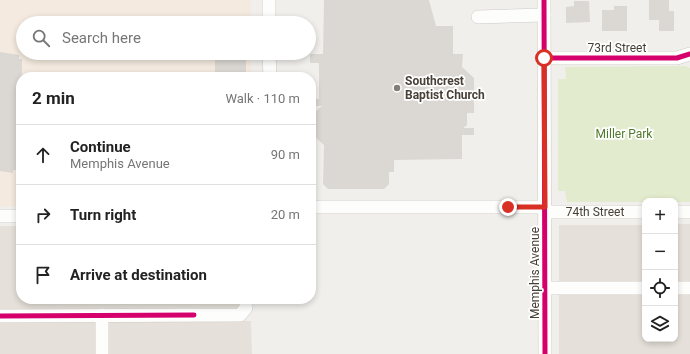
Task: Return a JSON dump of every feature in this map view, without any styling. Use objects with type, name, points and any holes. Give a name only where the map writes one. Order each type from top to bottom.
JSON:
[{"type":"street","points":[[269,0],[269,16]]},
{"type":"street","name":"Memphis Avenue","points":[[544,0],[545,354]]},
{"type":"street","points":[[478,17],[544,15]]},
{"type":"street","name":"73rd Street","points":[[544,58],[677,58],[690,54]]},
{"type":"street","points":[[269,60],[270,72]]},
{"type":"street","name":"74th Street","points":[[316,207],[642,212]]},
{"type":"street","points":[[678,212],[690,212]]},
{"type":"street","points":[[0,216],[16,216]]},
{"type":"street","points":[[545,288],[642,288]]},
{"type":"street","points":[[678,288],[690,288]]},
{"type":"street","points":[[0,316],[240,315],[246,308],[246,304]]},
{"type":"street","points":[[102,315],[102,354]]},
{"type":"shaded area","points":[[0,0],[251,0],[251,16],[16,16],[16,60],[251,60],[251,72],[16,72],[16,206],[0,207]]},
{"type":"shaded area","points":[[678,224],[690,224],[690,354],[559,354],[559,225],[642,225],[642,342],[678,342]]},
{"type":"shaded area","points":[[0,226],[16,226],[16,304],[241,304],[239,321],[251,321],[252,354],[0,354]]},
{"type":"green space","name":"Miller Park","points":[[685,66],[690,68],[690,202],[678,202],[678,198],[642,198],[642,202],[567,202],[565,191],[558,191],[558,79],[566,79],[565,67]]},
{"type":"building","name":"Southcrest Baptist Church","points":[[324,0],[429,0],[436,26],[453,26],[453,54],[463,54],[462,67],[474,78],[474,113],[467,113],[467,125],[463,128],[474,128],[474,135],[462,135],[462,159],[394,160],[394,172],[389,172],[389,184],[384,189],[328,189],[323,184],[324,145],[316,138],[316,111],[322,106],[316,106],[316,99],[319,99],[319,63],[310,63],[310,60],[316,60],[316,54],[323,54]]},
{"type":"building","points":[[649,0],[669,0],[669,11],[674,11],[674,31],[659,31],[659,20],[649,20]]},
{"type":"building","points":[[574,1],[589,1],[590,22],[566,23],[566,7],[574,6]]},
{"type":"building","points":[[614,6],[627,6],[627,31],[602,31],[602,10],[614,10]]},
{"type":"building","points":[[0,52],[16,55],[16,60],[22,60],[22,72],[16,72],[16,170],[13,170],[13,173],[0,171]]},
{"type":"building","points":[[215,60],[246,60],[246,72],[215,72]]},
{"type":"cycle path","points":[[544,0],[545,354]]},
{"type":"cycle path","points":[[544,58],[677,58],[690,54]]},
{"type":"cycle path","points":[[0,316],[194,315]]},
{"type":"place","name":"Southcrest Baptist Church","points":[[397,88]]},
{"type":"route","points":[[508,207],[545,207],[544,58]]}]
